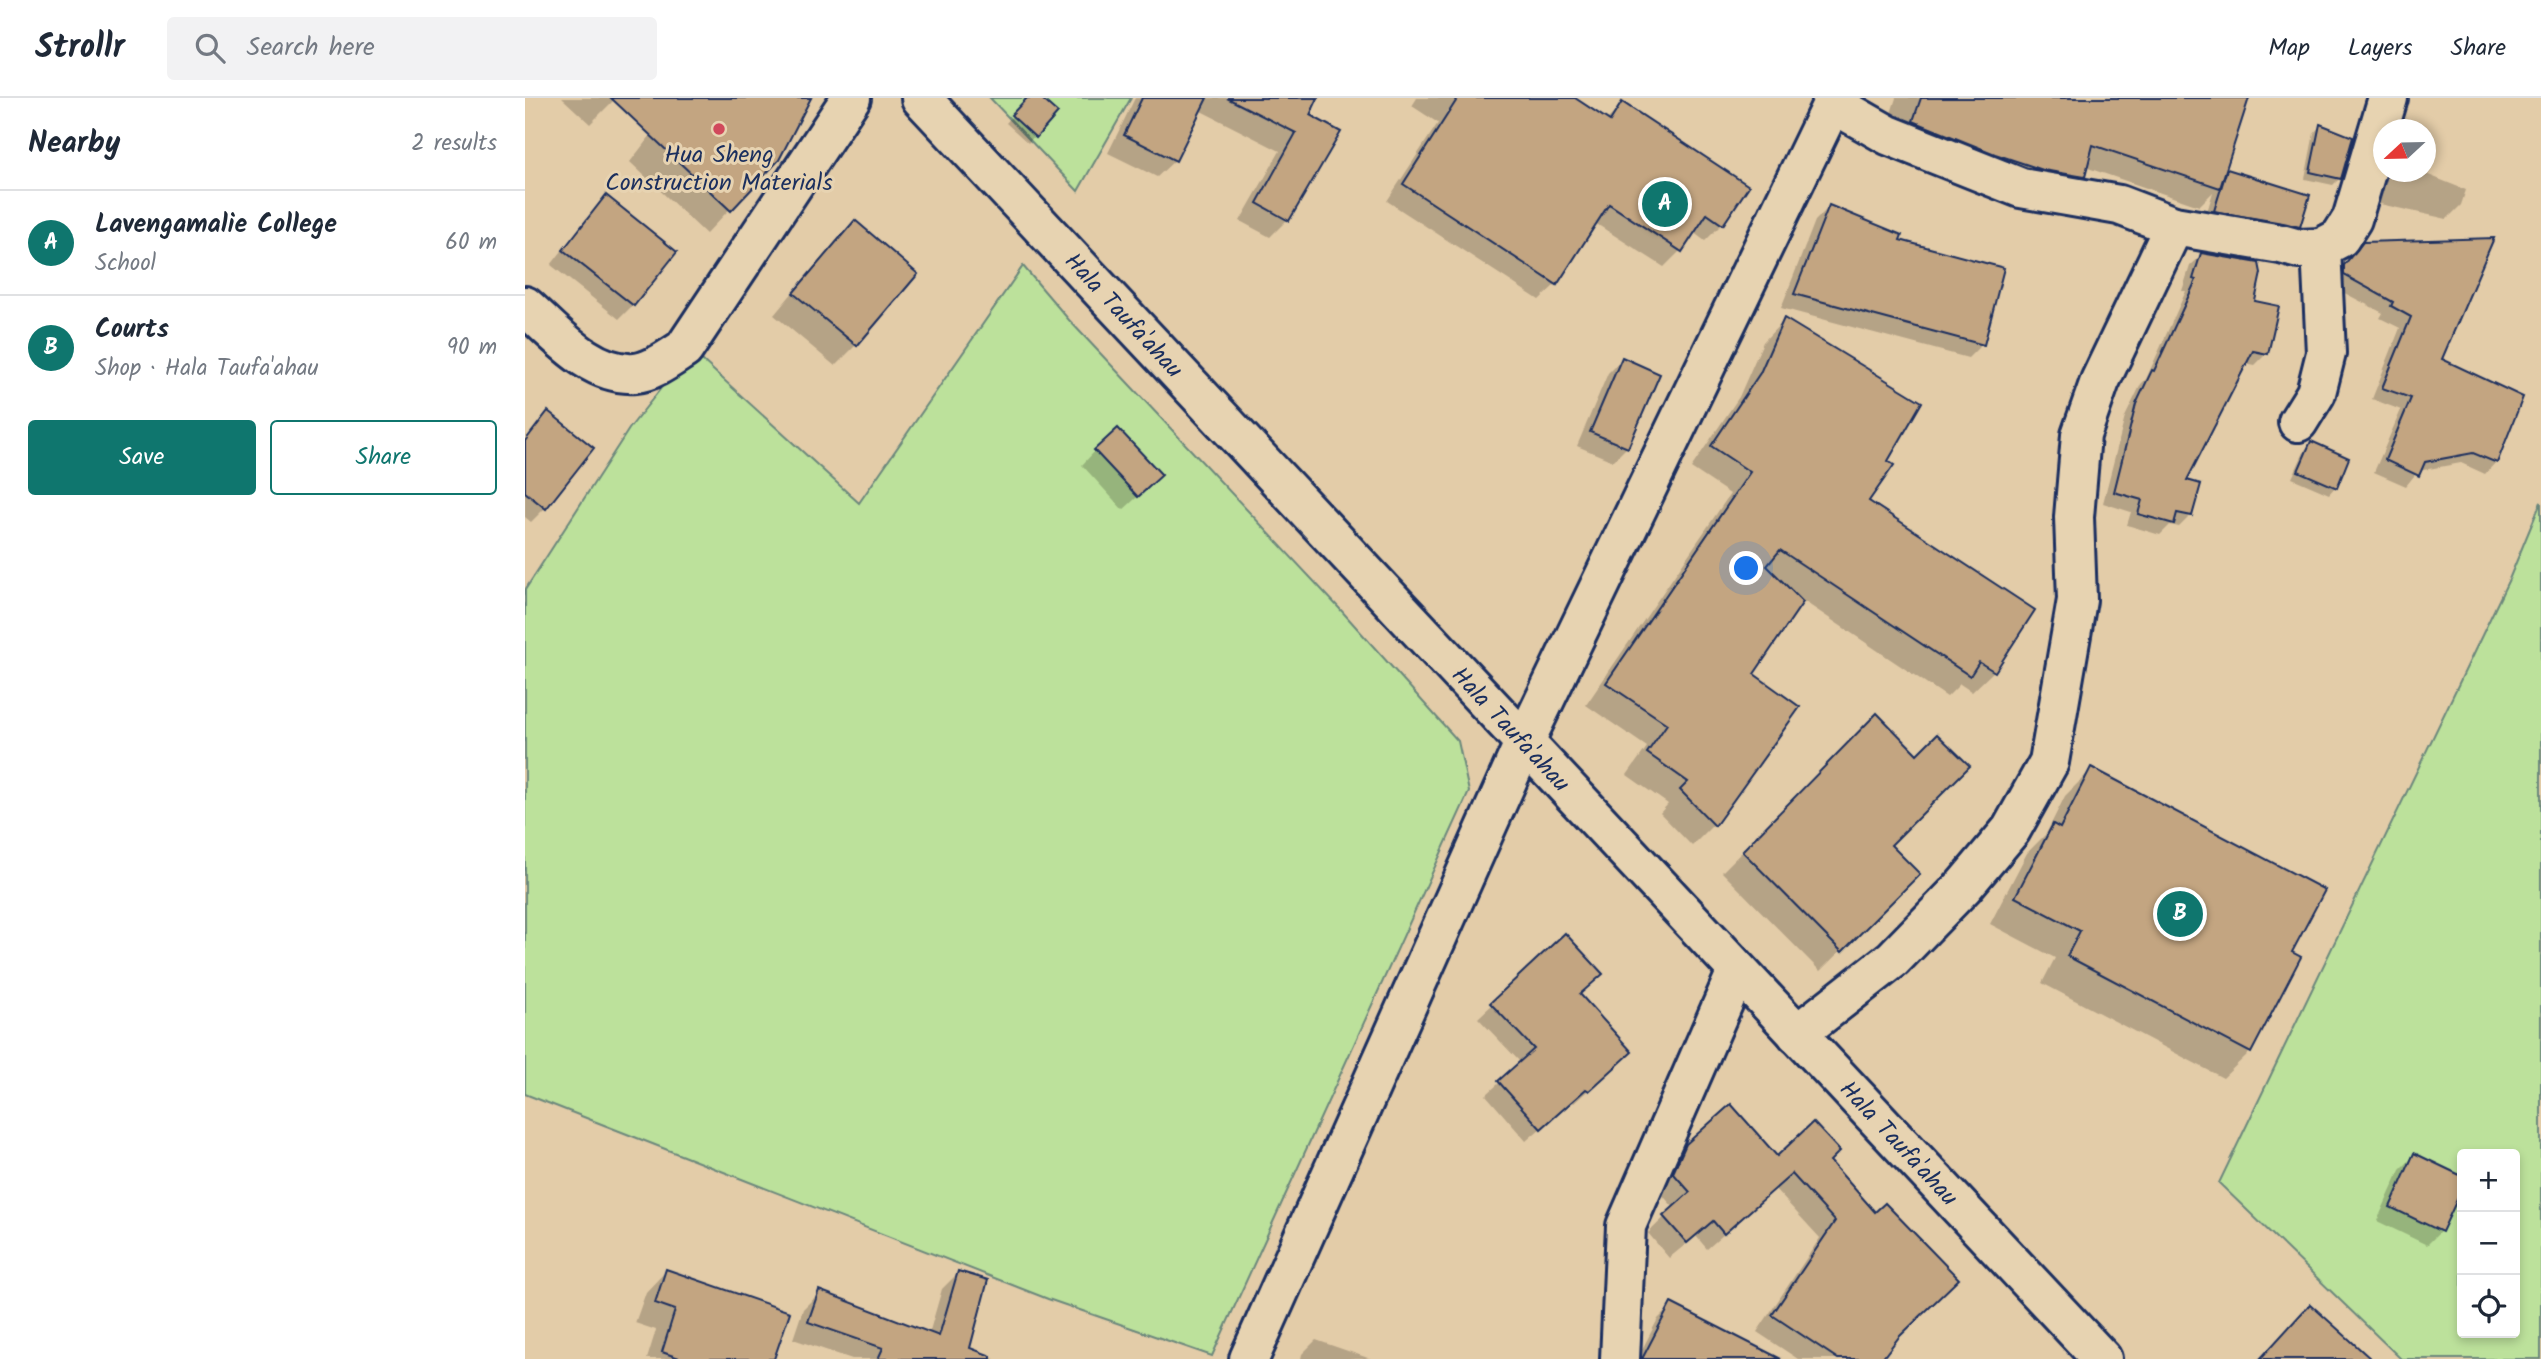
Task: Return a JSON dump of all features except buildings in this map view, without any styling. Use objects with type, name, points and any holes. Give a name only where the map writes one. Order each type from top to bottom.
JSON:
[{"type":"street","points":[[525,306],[590,363],[611,371],[637,373],[662,363],[684,349],[851,98]]},
{"type":"street","name":"Hala Taufa'ahau","points":[[921,98],[2102,1359]]},
{"type":"street","points":[[1249,1359],[1524,743],[1833,101],[1888,135],[2021,188],[2119,205],[2175,226],[2299,249],[2321,248],[2340,238],[2352,219],[2388,98]]},
{"type":"street","points":[[1797,1034],[1893,959],[1963,887],[2011,830],[2049,762],[2077,600],[2074,517],[2081,435],[2105,370],[2175,226]]},
{"type":"street","points":[[2298,422],[2316,393],[2326,353],[2326,305],[2321,248]]},
{"type":"street","points":[[1620,1359],[1626,1226],[1737,971]]},
{"type":"green space","points":[[990,98],[1131,98],[1078,191]]},
{"type":"green space","points":[[1023,266],[1069,320],[1339,608],[1458,741],[1469,792],[1212,1356],[1048,1299],[525,1094],[525,590],[629,429],[691,350],[859,503]]},
{"type":"green space","points":[[2541,502],[2541,1359],[2401,1359],[2219,1183],[2510,577]]},
{"type":"place","name":"Hua Sheng Construction Materials","points":[[719,129]]},
{"type":"place","name":"Lavengamalie College","points":[[1665,204]]},
{"type":"place","name":"Courts","points":[[2180,914]]}]
